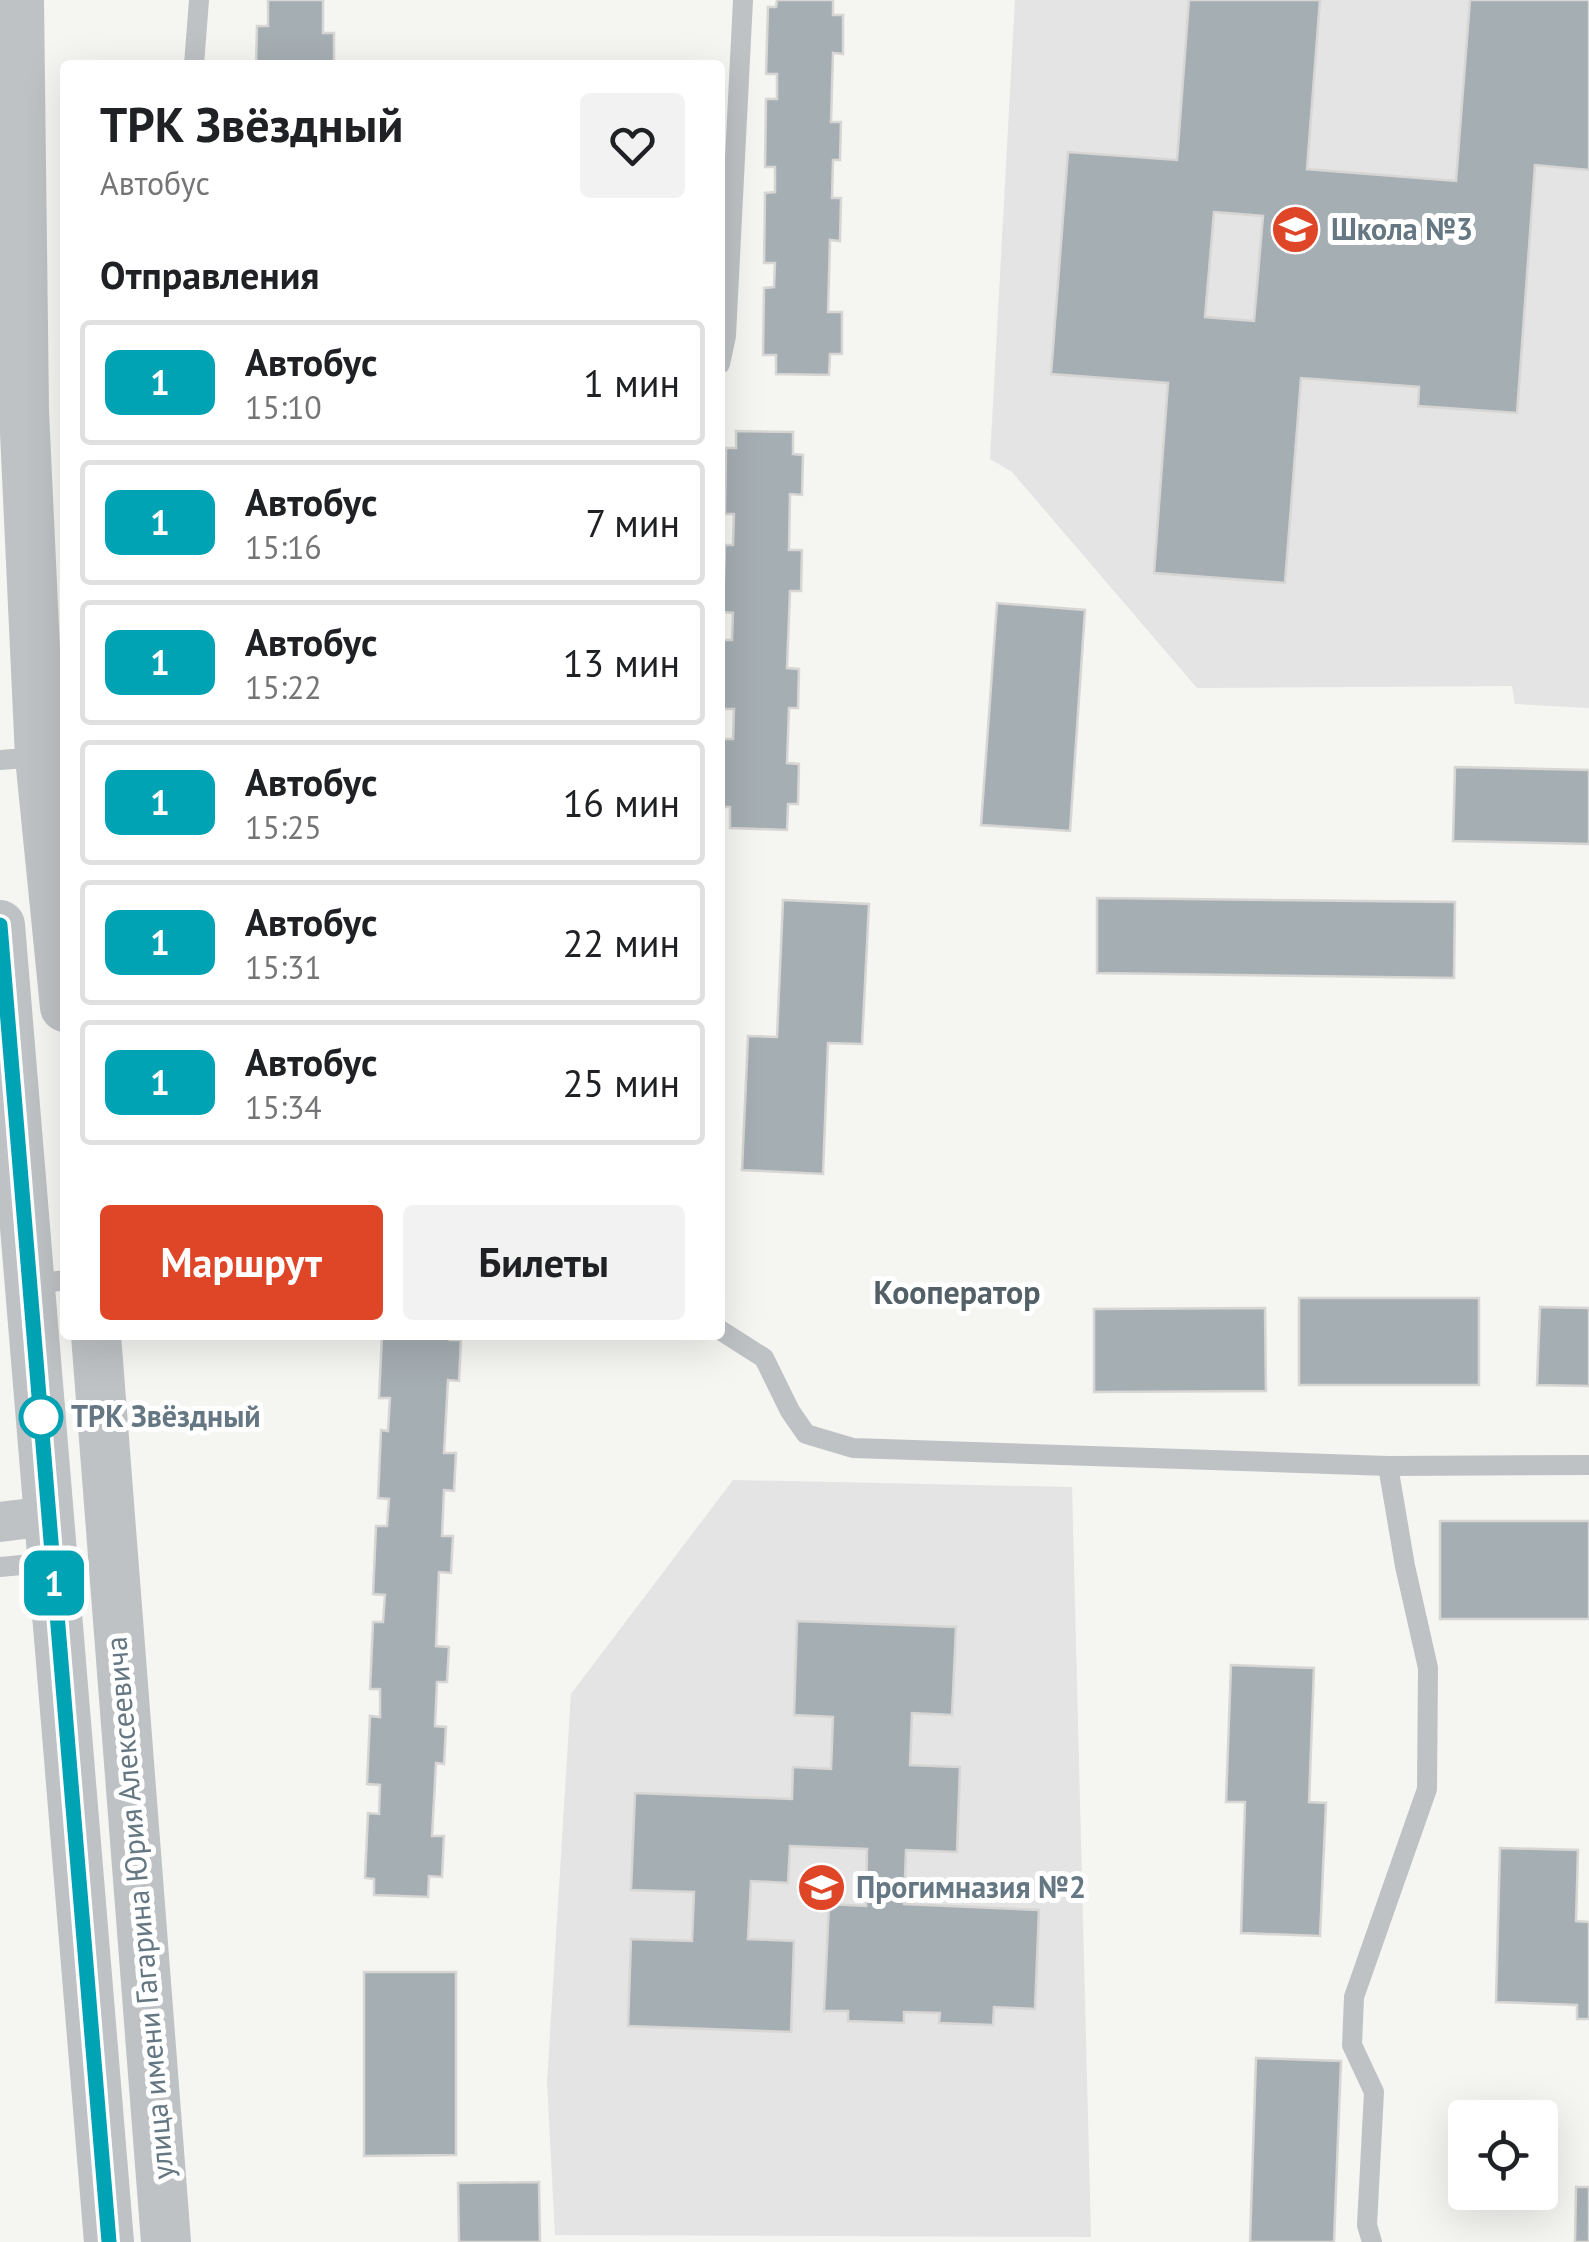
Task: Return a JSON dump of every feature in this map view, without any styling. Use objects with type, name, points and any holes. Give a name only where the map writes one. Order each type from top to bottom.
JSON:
[{"type":"street","points":[[19,0],[24,410],[35,759],[60,966]]},
{"type":"street","name":"улица имени Гагарина Юрия Алексеевича","points":[[0,925],[48,1282],[51,1539],[109,2242]]},
{"type":"street","name":"улица имени Гагарина Юрия Алексеевича","points":[[96,1340],[166,2242]]},
{"type":"street","points":[[0,1522],[51,1539]]},
{"type":"lane","points":[[194,60],[199,0]]},
{"type":"lane","points":[[725,341],[743,0]]},
{"type":"lane","points":[[725,1333],[764,1358],[806,1434],[853,1448],[1388,1466],[1589,1466]]},
{"type":"lane","points":[[1372,2242],[1367,2225],[1374,2092],[1352,2045],[1354,1996],[1427,1789],[1428,1668],[1388,1466]]},
{"type":"lane","points":[[0,1568],[51,1539]]},
{"type":"shaded area","name":"Школа №3","points":[[1015,0],[1589,0],[1589,708],[1515,704],[1512,686],[1197,688],[1012,472],[990,459]]},
{"type":"shaded area","name":"Прогимназия №2","points":[[733,1480],[1072,1487],[1091,2237],[555,2235],[547,2082],[571,1694]]},
{"type":"building","points":[[268,0],[323,0],[323,33],[334,33],[334,60],[256,60],[257,26],[268,26]]},
{"type":"building","points":[[777,0],[833,0],[833,15],[843,15],[843,54],[833,53],[831,122],[841,122],[840,160],[833,160],[832,198],[841,198],[840,241],[830,240],[828,312],[842,312],[842,354],[830,354],[829,375],[776,374],[776,355],[763,355],[764,288],[774,287],[775,263],[764,263],[765,193],[775,192],[775,167],[765,167],[766,99],[777,99],[777,74],[766,74],[768,7],[776,7]]},
{"type":"building","points":[[1189,0],[1320,0],[1307,169],[1456,181],[1470,0],[1589,0],[1589,170],[1535,165],[1517,413],[1418,406],[1419,387],[1301,378],[1285,583],[1154,573],[1168,383],[1051,374],[1068,152],[1177,160]],"holes":[[[1214,212],[1263,216],[1254,321],[1205,317]]]},
{"type":"building","points":[[736,431],[793,432],[793,454],[803,455],[802,495],[790,494],[789,550],[802,550],[801,591],[790,591],[787,668],[799,669],[798,708],[789,708],[787,763],[799,764],[798,804],[788,804],[787,830],[730,828],[730,807],[725,807],[725,739],[733,739],[734,709],[725,709],[725,640],[732,640],[733,613],[725,612],[725,545],[733,545],[734,514],[725,514],[726,448],[736,448]]},
{"type":"building","points":[[997,603],[1085,610],[1070,831],[981,825]]},
{"type":"building","points":[[1455,767],[1589,770],[1589,844],[1453,841]]},
{"type":"building","points":[[1097,898],[1455,902],[1454,978],[1097,973]]},
{"type":"building","points":[[783,900],[869,904],[862,1044],[828,1043],[823,1174],[742,1170],[748,1036],[777,1037]]},
{"type":"building","points":[[1299,1298],[1479,1298],[1479,1385],[1299,1385]]},
{"type":"building","points":[[1540,1307],[1589,1308],[1589,1386],[1537,1385]]},
{"type":"building","points":[[1265,1308],[1266,1391],[1094,1392],[1094,1309]]},
{"type":"building","points":[[382,1340],[461,1340],[459,1381],[448,1380],[444,1453],[456,1453],[454,1491],[444,1490],[442,1536],[453,1536],[451,1573],[439,1572],[436,1646],[449,1647],[447,1682],[437,1682],[435,1726],[446,1727],[444,1764],[436,1763],[432,1836],[444,1836],[442,1877],[429,1876],[428,1897],[374,1895],[374,1879],[365,1878],[368,1813],[379,1814],[380,1785],[367,1784],[370,1716],[380,1717],[380,1689],[370,1689],[373,1622],[383,1622],[385,1595],[373,1594],[376,1526],[387,1526],[389,1499],[378,1498],[381,1430],[388,1431],[390,1398],[379,1398]]},
{"type":"building","points":[[1440,1521],[1589,1521],[1589,1619],[1440,1619]]},
{"type":"building","points":[[797,1621],[956,1627],[952,1715],[912,1713],[910,1765],[960,1767],[957,1852],[906,1850],[904,1904],[1039,1910],[1035,2009],[994,2007],[993,2025],[939,2023],[940,2013],[904,2012],[904,2023],[848,2021],[848,2011],[824,2011],[829,1904],[866,1906],[867,1849],[790,1846],[788,1883],[751,1881],[748,1939],[794,1941],[791,2032],[628,2026],[631,1939],[692,1941],[694,1892],[631,1890],[635,1793],[792,1799],[793,1767],[831,1769],[833,1717],[794,1715]]},
{"type":"building","points":[[1231,1665],[1314,1668],[1309,1802],[1326,1803],[1320,1936],[1241,1933],[1245,1802],[1226,1802]]},
{"type":"building","points":[[1500,1848],[1578,1850],[1576,1921],[1589,1922],[1589,2019],[1577,2019],[1577,2005],[1496,2002]]},
{"type":"building","points":[[364,1972],[456,1972],[456,2155],[364,2156]]},
{"type":"building","points":[[1256,2058],[1341,2061],[1334,2242],[1250,2242]]},
{"type":"building","points":[[539,2182],[540,2242],[459,2242],[458,2183]]},
{"type":"building","points":[[1576,2187],[1589,2187],[1589,2242],[1575,2242]]},
{"type":"bus line","name":"1","points":[[0,925],[109,2242]]},
{"type":"place","name":"Школа №3","points":[[1296,230]]},
{"type":"place","name":"ТРК Звёздный","points":[[41,1417]]},
{"type":"place","name":"Прогимназия №2","points":[[821,1888]]},
{"type":"district","name":"Кооператор","points":[[957,1293]]}]
